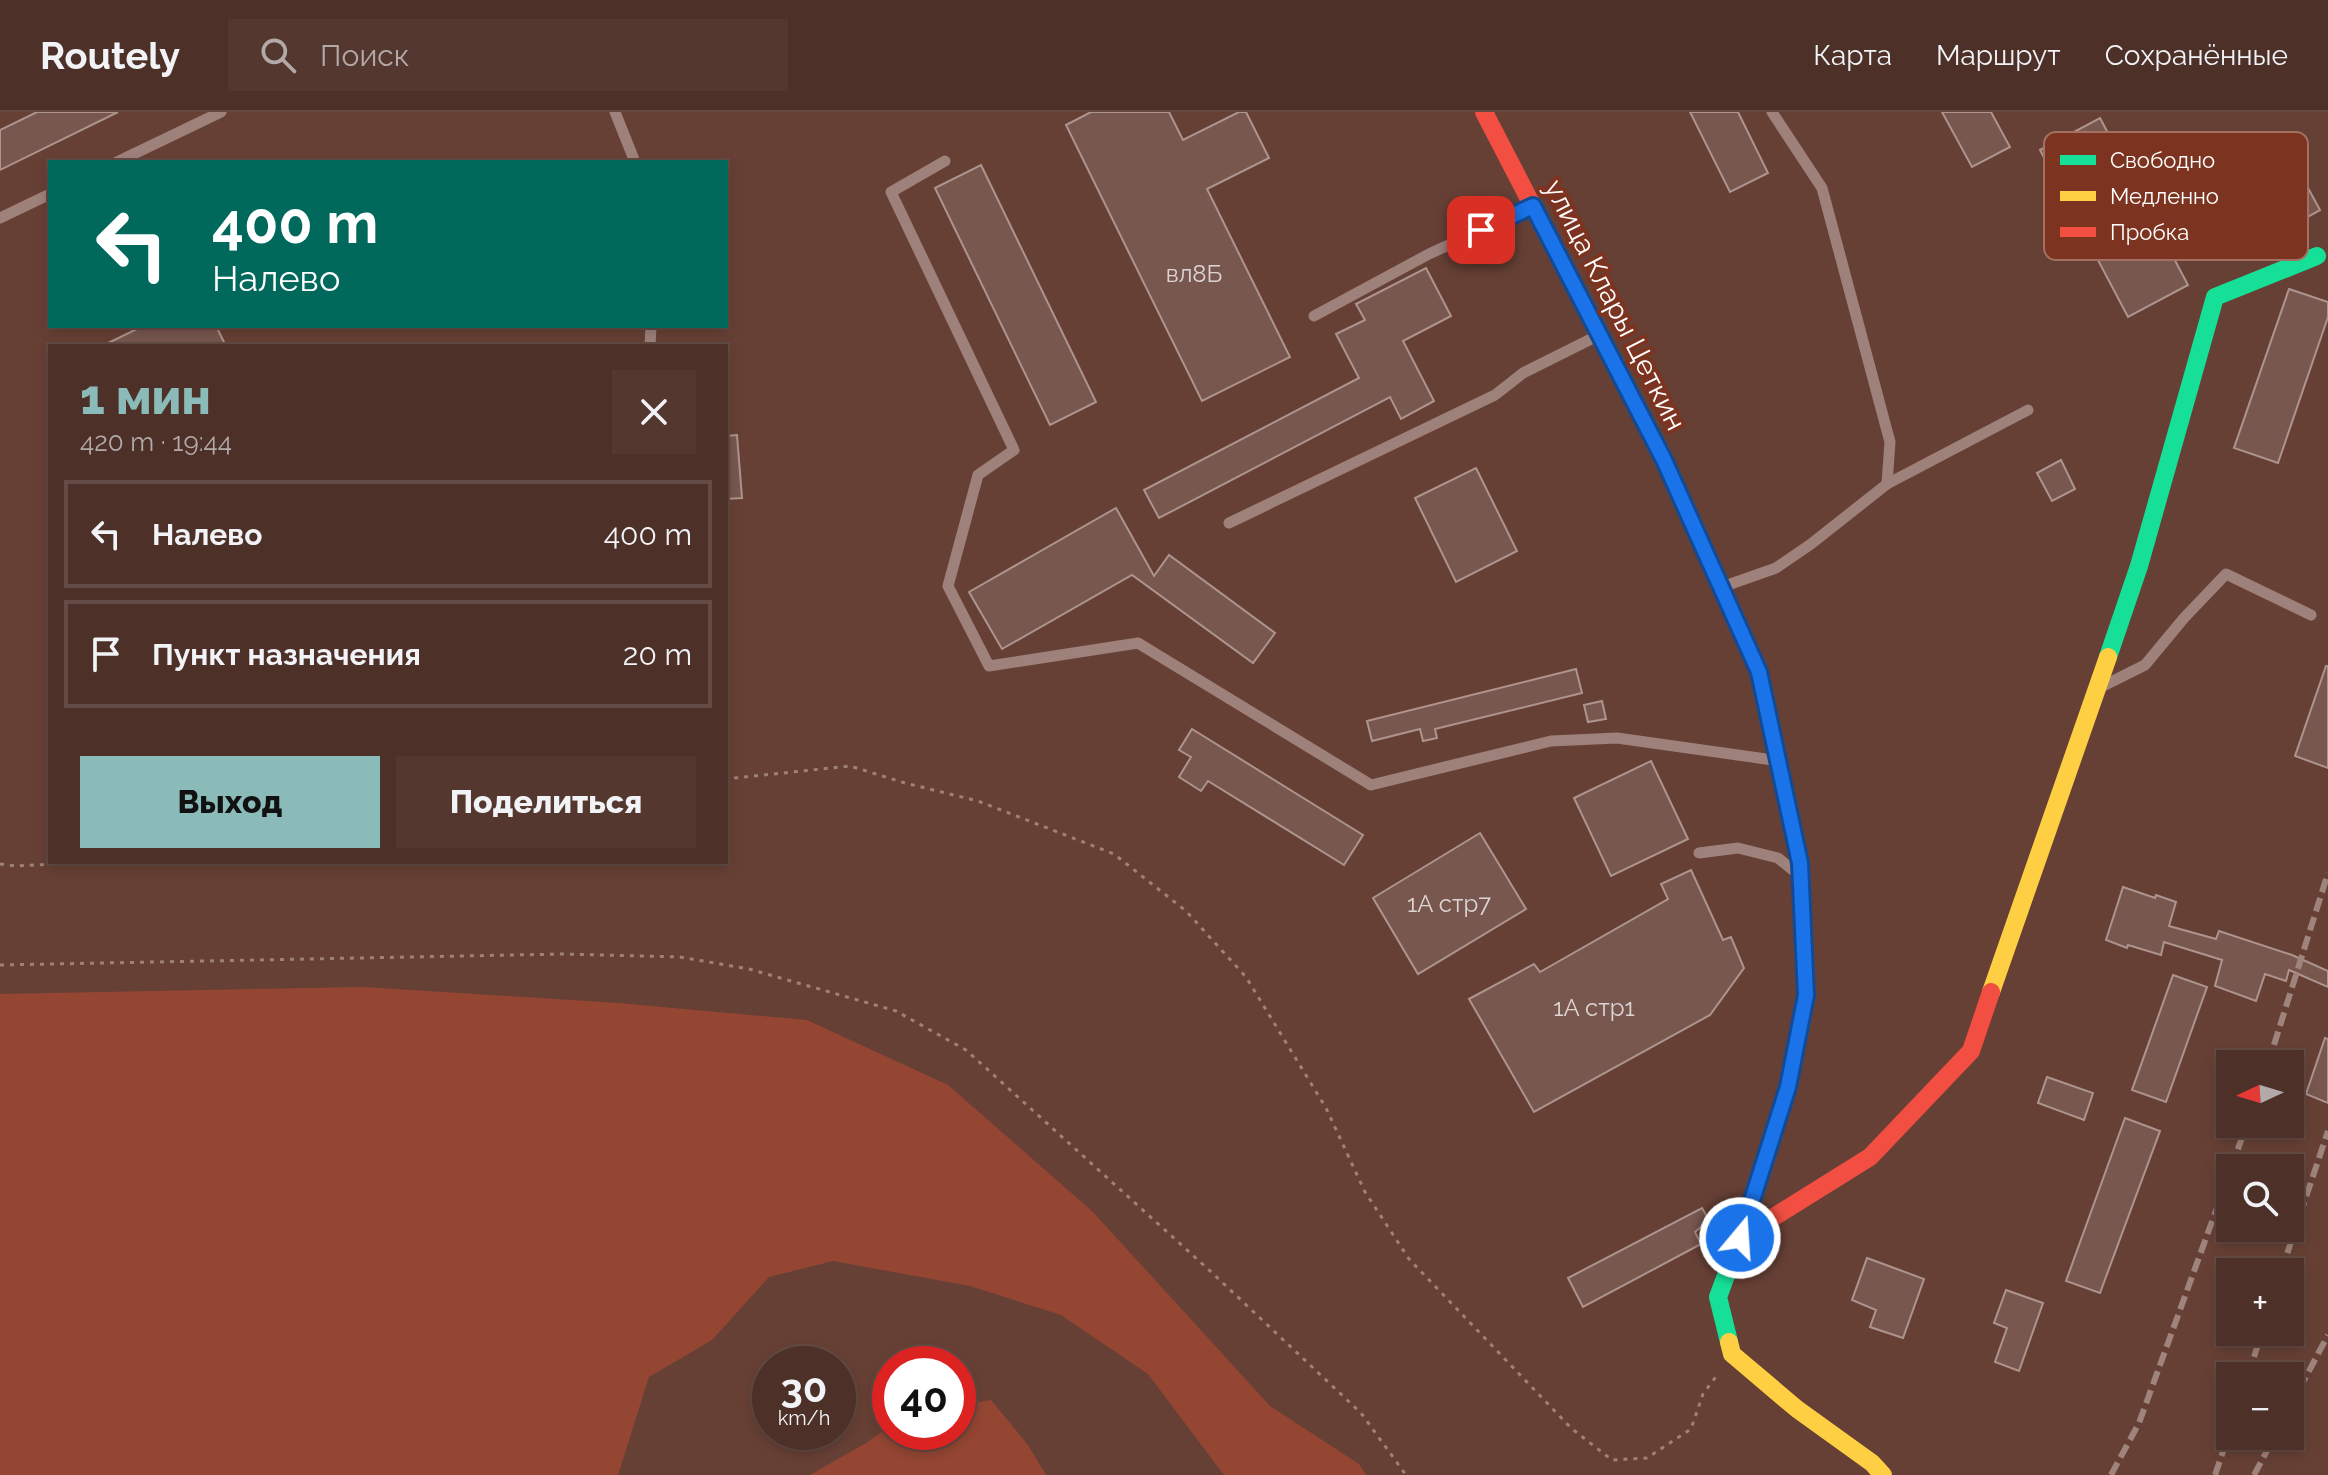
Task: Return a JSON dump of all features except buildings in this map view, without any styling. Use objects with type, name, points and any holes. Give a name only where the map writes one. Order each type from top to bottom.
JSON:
[{"type":"street","name":"улица Клары Цеткин","points":[[1484,112],[1664,460],[1759,672],[1800,863],[1806,995],[1788,1087],[1718,1297],[1732,1354]]},
{"type":"street","points":[[2308,260],[2317,256]]},
{"type":"street","points":[[1740,1238],[1870,1157],[1971,1051],[2139,566],[2215,297],[2307,260]]},
{"type":"street","points":[[1732,1354],[1797,1409],[1872,1463],[1883,1475]]},
{"type":"lane","points":[[121,160],[221,112]]},
{"type":"lane","points":[[615,112],[634,160]]},
{"type":"lane","points":[[1772,112],[1822,188],[1890,442],[1887,484]]},
{"type":"lane","points":[[945,161],[891,192],[1014,450],[978,475],[948,586],[989,666],[1138,643],[1371,785],[1551,741],[1617,738],[1778,760]]},
{"type":"lane","points":[[0,218],[48,195]]},
{"type":"lane","points":[[1314,316],[1429,254],[1533,206]]},
{"type":"lane","points":[[1229,523],[1495,395],[1523,373],[1599,335]]},
{"type":"lane","points":[[1721,588],[1776,568],[1887,484],[2028,410]]},
{"type":"lane","points":[[2096,690],[2145,665],[2226,574],[2311,615]]},
{"type":"lane","points":[[1699,853],[1738,848],[1778,858],[1801,877]]},
{"type":"path","points":[[728,783],[735,778],[850,766],[978,801],[1114,854],[1186,911],[1246,977],[1326,1108],[1365,1192],[1409,1259],[1571,1428],[1612,1460],[1647,1458],[1691,1429],[1703,1394],[1732,1354]]},
{"type":"path","points":[[0,864],[56,864]]},
{"type":"path","points":[[0,965],[564,954],[680,957],[749,969],[896,1011],[966,1050],[1208,1269],[1361,1413],[1406,1475]]},
{"type":"shaded area","points":[[363,987],[618,1003],[807,1020],[948,1085],[1093,1212],[1270,1406],[1359,1464],[1366,1475],[1224,1475],[1148,1374],[1061,1315],[970,1286],[833,1261],[769,1277],[712,1340],[649,1377],[618,1475],[0,1475],[0,994]]},
{"type":"shaded area","points":[[991,1400],[1028,1445],[1046,1475],[810,1475],[872,1439],[872,1450],[976,1450],[976,1402]]},
{"type":"railway","points":[[2272,1050],[2328,873]]},
{"type":"railway","points":[[2286,1258],[2328,1131]]},
{"type":"railway","points":[[2236,1154],[2242,1138]]},
{"type":"railway","points":[[2111,1475],[2139,1423],[2216,1211]]},
{"type":"railway","points":[[2304,1380],[2328,1335]]},
{"type":"railway","points":[[2252,1362],[2258,1346]]},
{"type":"railway","points":[[2215,1475],[2224,1450]]},
{"type":"railway","points":[[2254,1475],[2267,1450]]},
{"type":"traffic: fast","points":[[2308,260],[2317,256]]},
{"type":"traffic: fast","points":[[2108,657],[2139,566],[2215,297],[2307,260]]},
{"type":"traffic: fast","points":[[1729,1342],[1718,1297],[1788,1087],[1801,1023]]},
{"type":"traffic: slow","points":[[1710,562],[1759,672],[1800,863],[1806,995],[1801,1023]]},
{"type":"traffic: slow","points":[[1991,992],[2108,657]]},
{"type":"traffic: slow","points":[[1729,1342],[1732,1354],[1797,1409],[1872,1463],[1883,1475]]},
{"type":"traffic: jam","points":[[1484,112],[1664,460],[1710,562]]},
{"type":"traffic: jam","points":[[1740,1238],[1870,1157],[1971,1051],[1991,992]]},
{"type":"route","points":[[1481,230],[1533,206],[1664,460],[1759,672],[1800,863],[1806,995],[1788,1087],[1740,1238]]}]
